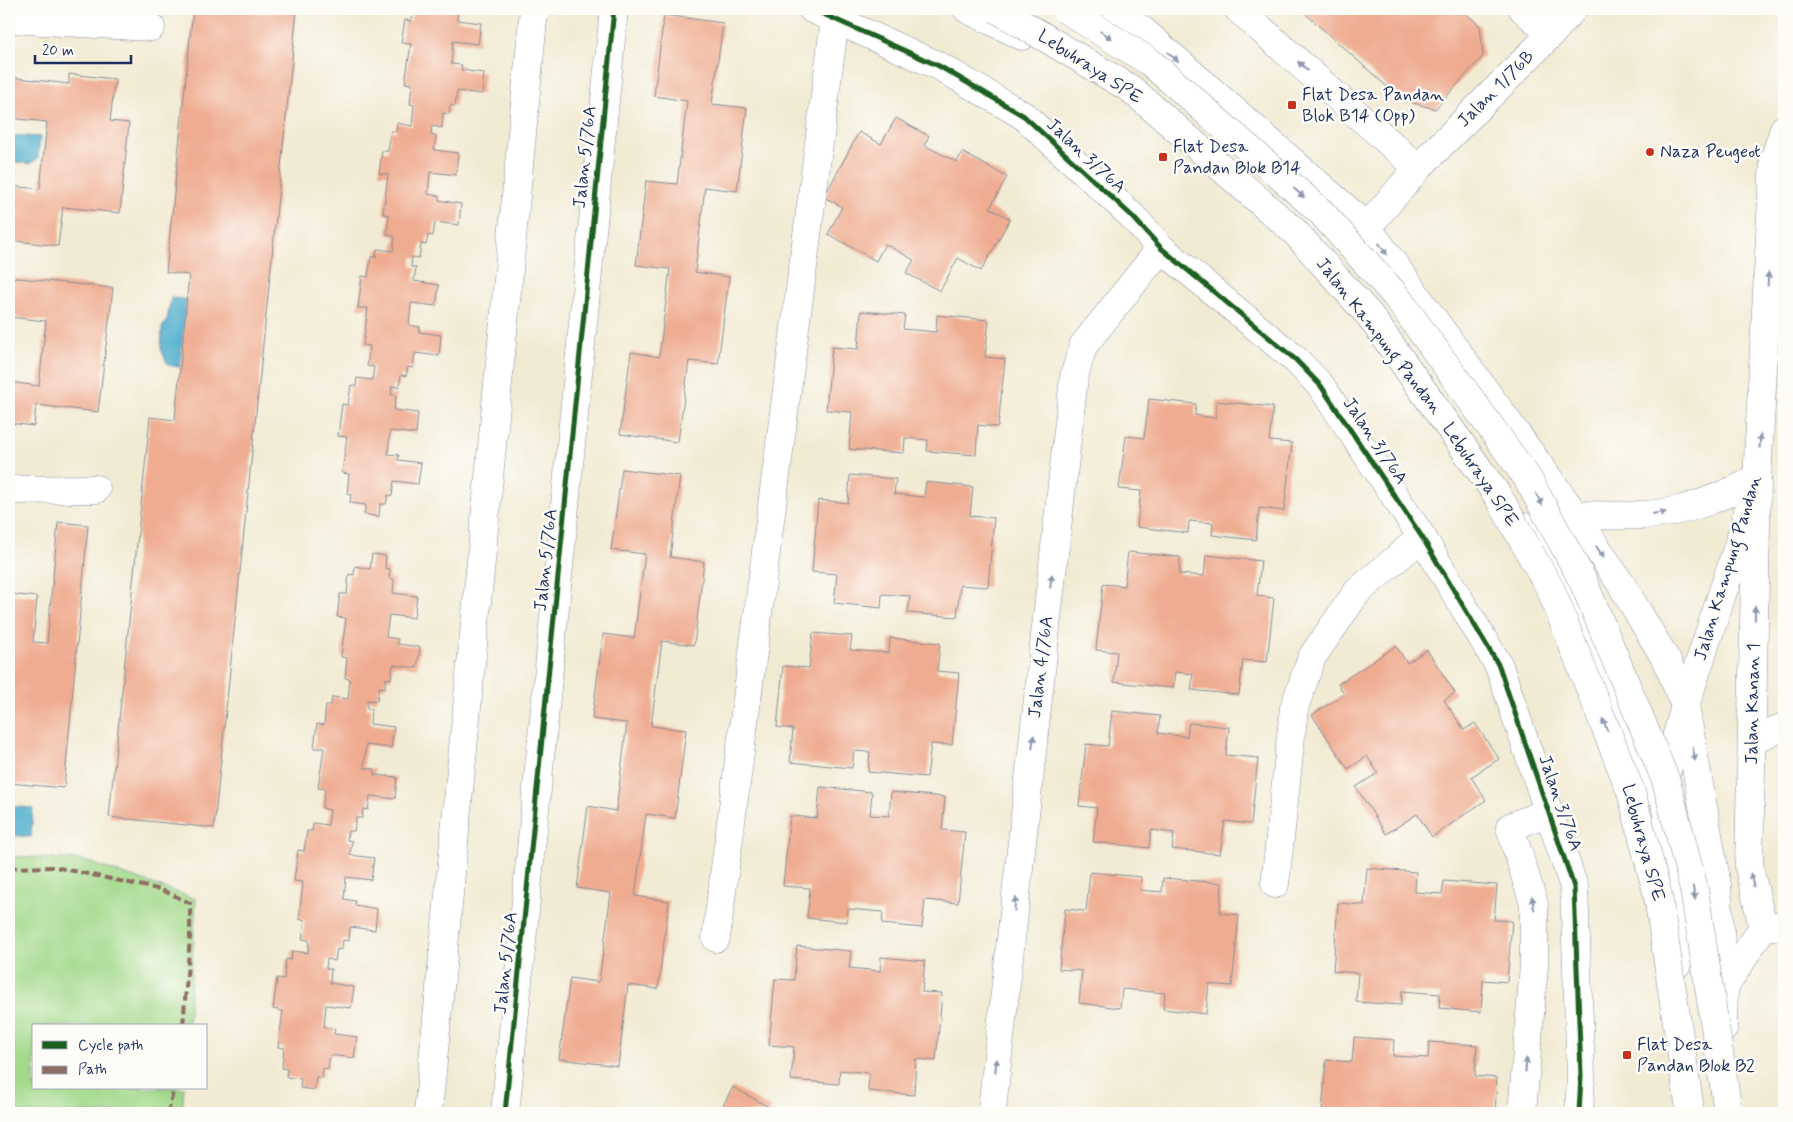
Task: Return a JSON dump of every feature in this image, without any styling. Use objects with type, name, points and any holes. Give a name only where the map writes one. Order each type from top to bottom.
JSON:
[{"type":"main road","points":[[428,1113],[534,9]]},
{"type":"main road","name":"Jalan 5/76A","points":[[505,1113],[614,9]]},
{"type":"main road","points":[[967,9],[1106,77]]},
{"type":"main road","name":"Lebuhraya SPE","points":[[997,9],[1131,88],[1295,232],[1370,316],[1498,496],[1551,590],[1631,792],[1658,896],[1690,1113]]},
{"type":"main road","points":[[1009,9],[1106,77]]},
{"type":"main road","name":"Lebuhraya SPE","points":[[1065,9],[1150,62],[1321,212],[1396,296],[1528,479],[1583,581],[1666,780],[1694,889],[1724,1109]]},
{"type":"main road","name":"Jalan Kampung Pandan","points":[[1105,9],[1142,30],[1367,227],[1575,514],[1621,584],[1667,660],[1685,706],[1717,885],[1724,988],[1724,1109]]},
{"type":"main road","points":[[1238,9],[1418,168]]},
{"type":"main road","points":[[1523,9],[1551,34]]},
{"type":"main road","name":"Jalan 1/76B","points":[[1367,227],[1418,168],[1551,34],[1573,9]]},
{"type":"main road","points":[[716,938],[824,14]]},
{"type":"main road","name":"Jalan 3/76A","points":[[824,14],[939,66],[1024,116],[1132,216],[1161,248],[1296,360],[1321,386],[1422,536],[1499,666],[1574,887],[1581,1076],[1579,1113]]},
{"type":"main road","points":[[9,19],[151,28]]},
{"type":"main road","name":"Jalan Kampung Pandan","points":[[1106,77],[1326,264],[1550,560],[1609,661],[1643,802],[1667,921],[1677,1058],[1676,1113]]},
{"type":"main road","name":"Jalan Kampung Pandan","points":[[1685,706],[1739,544],[1757,480],[1773,401],[1774,160],[1784,129]]},
{"type":"main road","name":"Jalan 4/76A","points":[[990,1113],[992,1109],[1074,377],[1083,346],[1161,248]]},
{"type":"main road","points":[[1575,514],[1642,515],[1677,511],[1708,502],[1757,480]]},
{"type":"main road","name":"Jalan Kanan 1","points":[[1757,480],[1750,867],[1774,926]]},
{"type":"main road","points":[[9,490],[96,489]]},
{"type":"main road","points":[[1275,884],[1294,708],[1312,657],[1357,592],[1422,536]]},
{"type":"main road","points":[[1677,1058],[1677,912],[1663,784],[1685,706]]},
{"type":"main road","points":[[1752,739],[1784,727]]},
{"type":"main road","points":[[1522,1113],[1534,965],[1534,904],[1510,827],[1548,812]]},
{"type":"main road","points":[[1724,988],[1774,926]]},
{"type":"green space","points":[[9,856],[82,860],[196,899],[188,1024],[32,1024],[32,1090],[184,1090],[182,1113],[9,1113]]},
{"type":"water","points":[[9,135],[40,137],[38,158],[30,164],[9,161]]},
{"type":"water","points":[[171,298],[194,300],[189,369],[168,365],[161,349],[162,328],[167,320]]},
{"type":"water","points":[[9,806],[33,808],[31,837],[9,835]]},
{"type":"building","points":[[193,9],[297,9],[214,828],[109,817],[150,417],[175,420],[189,275],[166,272]]},
{"type":"building","points":[[412,9],[458,9],[457,20],[481,23],[478,44],[453,41],[451,64],[462,65],[461,70],[484,73],[482,94],[457,91],[455,106],[450,105],[449,114],[443,113],[442,128],[432,126],[431,135],[436,136],[434,150],[458,153],[456,175],[430,172],[428,194],[439,196],[439,200],[461,204],[459,225],[435,222],[433,236],[428,235],[426,245],[421,244],[419,258],[412,257],[411,267],[416,267],[414,281],[439,285],[436,306],[411,303],[409,325],[420,327],[419,332],[441,335],[439,356],[415,353],[413,368],[408,367],[406,376],[401,375],[399,387],[392,386],[391,395],[396,395],[394,410],[418,413],[416,434],[390,431],[388,454],[399,455],[398,460],[421,463],[418,484],[394,481],[392,496],[388,495],[386,504],[380,504],[379,517],[364,514],[366,505],[350,503],[351,495],[347,494],[349,474],[342,473],[347,437],[338,436],[342,404],[348,405],[351,385],[356,386],[357,378],[372,380],[374,367],[367,366],[370,346],[363,345],[368,308],[358,308],[362,276],[368,277],[371,257],[376,257],[377,249],[393,251],[395,237],[387,234],[389,215],[383,214],[388,174],[379,174],[382,151],[388,151],[391,131],[396,132],[397,123],[412,126],[414,105],[410,104],[412,84],[405,83],[411,44],[401,43],[405,20],[411,21]]},
{"type":"building","points":[[1300,9],[1461,9],[1480,26],[1483,56],[1435,109],[1402,100]]},
{"type":"building","points":[[664,15],[723,23],[712,104],[747,108],[737,191],[705,187],[695,272],[729,277],[718,364],[689,361],[678,442],[620,434],[631,352],[659,357],[670,269],[636,265],[646,181],[677,184],[687,101],[654,96]]},
{"type":"building","points":[[69,74],[115,79],[110,121],[129,123],[120,213],[63,207],[58,246],[9,240],[9,186],[40,189],[47,122],[9,118],[9,77],[69,84]]},
{"type":"building","points":[[896,118],[929,136],[924,145],[957,162],[962,152],[1007,177],[990,208],[1010,219],[981,271],[958,258],[940,291],[906,273],[914,260],[885,244],[876,261],[828,234],[842,207],[824,197],[859,132],[881,144]]},
{"type":"building","points":[[9,277],[113,288],[98,412],[36,405],[34,426],[9,423],[9,382],[39,386],[46,321],[9,317]]},
{"type":"building","points":[[861,311],[905,315],[903,329],[936,332],[937,315],[989,320],[985,357],[1005,359],[998,427],[978,425],[976,455],[927,451],[928,440],[905,438],[904,453],[849,449],[852,412],[826,410],[832,347],[858,349]]},
{"type":"building","points":[[1149,399],[1196,404],[1195,415],[1215,418],[1217,401],[1273,407],[1269,441],[1292,443],[1284,511],[1259,508],[1256,540],[1212,535],[1213,523],[1189,521],[1188,533],[1137,527],[1141,491],[1119,489],[1126,436],[1144,438]]},
{"type":"building","points":[[622,469],[680,476],[670,557],[704,562],[694,645],[662,641],[651,726],[686,730],[675,818],[646,814],[635,896],[669,901],[658,989],[628,985],[618,1066],[559,1059],[570,978],[599,982],[611,893],[577,888],[588,806],[616,811],[627,723],[592,719],[603,634],[634,638],[645,554],[611,550]]},
{"type":"building","points":[[850,475],[896,479],[894,494],[924,497],[926,482],[973,487],[970,516],[994,518],[988,587],[960,585],[957,617],[908,613],[910,596],[882,594],[881,608],[834,603],[837,574],[812,572],[818,500],[848,503]]},
{"type":"building","points":[[58,522],[88,525],[64,788],[9,783],[9,594],[37,597],[33,642],[47,643]]},
{"type":"building","points":[[1128,552],[1180,557],[1179,574],[1204,576],[1206,555],[1261,561],[1257,596],[1274,598],[1267,662],[1243,660],[1239,695],[1191,690],[1193,674],[1175,672],[1173,688],[1114,682],[1117,652],[1096,650],[1103,584],[1124,586]]},
{"type":"building","points":[[372,554],[386,556],[385,568],[390,569],[389,578],[394,579],[393,593],[417,596],[414,618],[389,615],[386,637],[398,639],[397,644],[420,647],[417,668],[393,665],[391,679],[386,678],[385,688],[379,687],[377,701],[367,700],[367,709],[371,709],[370,724],[394,727],[391,748],[366,745],[364,768],[375,769],[374,775],[397,777],[395,799],[370,796],[368,810],[363,809],[362,818],[356,818],[354,831],[348,831],[347,840],[352,841],[350,855],[374,858],[371,880],[346,877],[344,899],[355,901],[355,905],[377,909],[375,930],[350,927],[349,941],[343,940],[342,950],[337,949],[335,961],[327,959],[326,969],[331,969],[330,983],[354,987],[351,1008],[326,1005],[324,1027],[335,1029],[334,1034],[357,1037],[354,1058],[330,1055],[328,1069],[323,1068],[322,1078],[316,1077],[314,1090],[300,1088],[301,1079],[286,1077],[287,1069],[282,1068],[284,1048],[278,1047],[283,1011],[273,1009],[277,978],[284,979],[286,959],[291,960],[292,951],[308,953],[309,940],[302,939],[305,920],[299,919],[303,882],[294,881],[298,850],[304,851],[307,831],[312,831],[313,823],[328,825],[330,810],[322,808],[325,789],[318,788],[324,748],[314,748],[317,724],[324,725],[326,705],[331,705],[332,697],[348,699],[350,679],[345,678],[347,658],[341,657],[346,618],[337,617],[340,594],[347,594],[349,574],[354,575],[355,566],[370,569]]},
{"type":"building","points":[[813,633],[852,636],[850,650],[889,653],[890,638],[940,643],[937,671],[959,673],[952,745],[931,744],[927,777],[868,772],[870,752],[854,751],[852,768],[790,762],[793,729],[777,727],[783,666],[809,668]]},
{"type":"building","points":[[1396,646],[1407,663],[1427,650],[1455,693],[1444,700],[1464,730],[1475,723],[1499,759],[1471,777],[1486,800],[1432,837],[1417,814],[1386,834],[1356,787],[1378,773],[1367,756],[1348,769],[1312,715],[1344,694],[1338,684]]},
{"type":"building","points":[[1112,711],[1160,716],[1158,733],[1187,737],[1189,723],[1229,727],[1226,755],[1258,758],[1251,824],[1225,821],[1220,854],[1172,849],[1174,833],[1151,830],[1149,848],[1093,842],[1097,808],[1079,806],[1086,744],[1108,746]]},
{"type":"building","points":[[820,787],[872,792],[870,815],[889,816],[891,792],[945,797],[942,830],[965,832],[958,903],[925,900],[922,928],[882,924],[883,912],[848,909],[847,922],[807,918],[810,888],[783,886],[790,816],[817,818]]},
{"type":"building","points":[[1367,868],[1416,872],[1415,892],[1442,894],[1444,881],[1497,885],[1494,920],[1512,921],[1507,982],[1483,980],[1481,1012],[1439,1008],[1440,994],[1402,991],[1401,1005],[1356,1002],[1358,973],[1333,971],[1338,903],[1364,905]]},
{"type":"building","points":[[1090,872],[1141,877],[1140,890],[1162,892],[1163,878],[1222,883],[1220,913],[1239,915],[1232,986],[1209,984],[1206,1014],[1163,1009],[1165,993],[1122,989],[1120,1008],[1079,1003],[1082,971],[1059,969],[1065,909],[1086,911]]},
{"type":"building","points":[[797,946],[851,951],[849,968],[880,971],[881,957],[925,961],[922,992],[942,993],[936,1061],[916,1059],[914,1095],[868,1091],[869,1073],[840,1070],[839,1084],[791,1080],[794,1047],[769,1045],[775,979],[794,980]]},
{"type":"building","points":[[1354,1037],[1394,1040],[1393,1056],[1428,1058],[1429,1042],[1477,1045],[1475,1076],[1497,1078],[1495,1113],[1322,1113],[1326,1060],[1352,1062]]},
{"type":"building","points":[[733,1087],[772,1109],[769,1113],[719,1113]]},
{"type":"marked path","points":[[9,868],[55,867],[162,890],[190,903],[190,937],[183,1024]]},
{"type":"marked path","points":[[168,1113],[174,1090]]},
{"type":"cycle path","points":[[505,1113],[614,9]]},
{"type":"cycle path","points":[[812,9],[939,66],[1024,116],[1132,216],[1161,248],[1296,360],[1321,386],[1422,537],[1499,666],[1574,887],[1581,1076],[1579,1113]]},
{"type":"place","name":"Flat Desa Pandan Blok B14 (Opp)","points":[[1292,105]]},
{"type":"place","name":"Naza Peugeot","points":[[1650,152]]},
{"type":"place","name":"Flat Desa Pandan Blok B14","points":[[1163,157]]},
{"type":"place","name":"Flat Desa Pandan Blok B2","points":[[1627,1055]]}]
